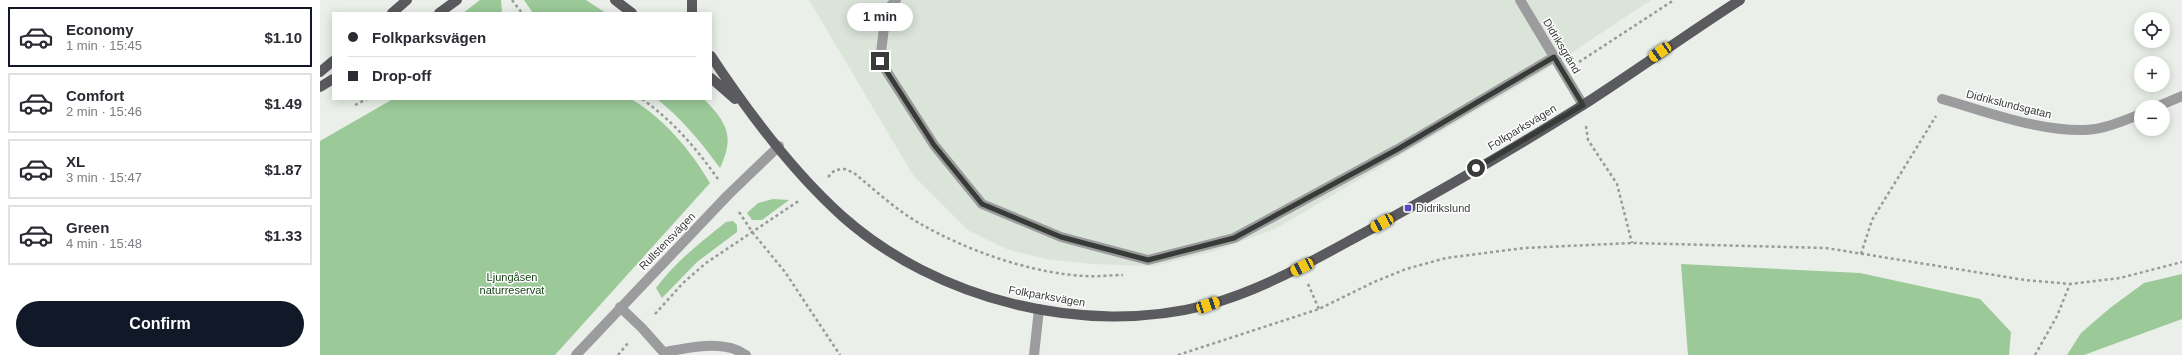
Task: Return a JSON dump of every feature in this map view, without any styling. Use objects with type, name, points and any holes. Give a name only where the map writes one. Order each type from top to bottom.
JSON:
[{"type":"main road","points":[[393,12],[407,0]]},
{"type":"main road","points":[[440,12],[457,0]]},
{"type":"main road","points":[[614,0],[631,12]]},
{"type":"main road","points":[[692,0],[692,12]]},
{"type":"main road","name":"Folkparksvägen","points":[[712,79],[744,107],[779,146],[815,190],[844,218],[880,246],[932,275],[980,295],[1040,309],[1090,316],[1134,316],[1172,312],[1208,305],[1258,288],[1302,267],[1408,208],[1583,105],[1740,0]]},
{"type":"main road","name":"Folkparksvägen","points":[[712,58],[744,107]]},
{"type":"main road","points":[[320,72],[332,62]]},
{"type":"main road","points":[[320,87],[332,81]]},
{"type":"street","points":[[896,0],[886,11],[880,61],[934,145],[982,204],[1061,237],[1148,260],[1234,238],[1398,149],[1554,57]]},
{"type":"street","name":"Didriksgränd","points":[[1520,0],[1583,105]]},
{"type":"street","points":[[2170,101],[2182,96]]},
{"type":"street","name":"Didrikslundsgatan","points":[[1942,99],[2032,124],[2062,129],[2086,130],[2115,125],[2134,117]]},
{"type":"street","name":"Rullstensvägen","points":[[576,355],[728,195],[779,146]]},
{"type":"street","points":[[620,307],[642,328],[665,354],[716,346],[739,350],[746,355]]},
{"type":"street","points":[[1034,355],[1040,309]]},
{"type":"path","points":[[512,0],[521,12]]},
{"type":"path","points":[[1564,72],[1674,0]]},
{"type":"path","points":[[1860,254],[1872,220],[1935,118],[1942,99]]},
{"type":"path","points":[[355,105],[365,100]]},
{"type":"path","points":[[643,100],[658,110],[685,135],[753,233],[785,272],[840,355]]},
{"type":"path","points":[[1583,105],[1588,140],[1617,184],[1632,243]]},
{"type":"path","points":[[618,355],[683,284],[706,263],[753,233],[815,190],[835,170],[845,169],[854,173],[918,223],[953,240],[996,257],[1038,268],[1086,276],[1128,275]]},
{"type":"path","points":[[1178,355],[1319,309],[1380,279],[1406,269],[1446,258],[1524,248],[1632,243],[1826,248],[2025,280],[2070,284],[2120,278],[2182,262]]},
{"type":"path","points":[[1302,267],[1319,309]]},
{"type":"path","points":[[2035,355],[2060,311],[2070,284]]},
{"type":"shaded area","points":[[809,0],[1651,0],[1544,71],[1275,229],[1218,250],[1155,266],[1091,264],[1046,259],[1009,250],[969,231],[913,175]]},
{"type":"green space","points":[[480,0],[501,0],[502,12],[464,12]]},
{"type":"green space","points":[[524,0],[586,0],[604,12],[532,12]]},
{"type":"green space","name":"Ljungåsen naturreservat","points":[[391,100],[632,100],[655,116],[676,136],[703,171],[710,183],[555,355],[320,355],[320,141]]},
{"type":"green space","points":[[658,100],[705,100],[718,115],[723,123],[728,138],[725,157],[720,168],[691,131]]},
{"type":"green space","points":[[773,199],[789,200],[762,220],[752,220],[747,213],[758,203]]},
{"type":"green space","points":[[733,221],[737,225],[737,232],[697,262],[662,298],[656,288],[671,270],[707,237],[726,222]]},
{"type":"green space","points":[[1681,264],[1860,273],[1980,299],[2011,332],[2009,355],[1688,355]]},
{"type":"green space","points":[[2182,274],[2182,319],[2084,355],[2067,355],[2081,333],[2110,308],[2144,283]]},
{"type":"place","name":"Didrikslund","points":[[1408,208]]},
{"type":"route","points":[[880,61],[934,145],[982,204],[1061,237],[1148,260],[1234,238],[1398,149],[1554,57],[1583,105],[1476,168]]}]
